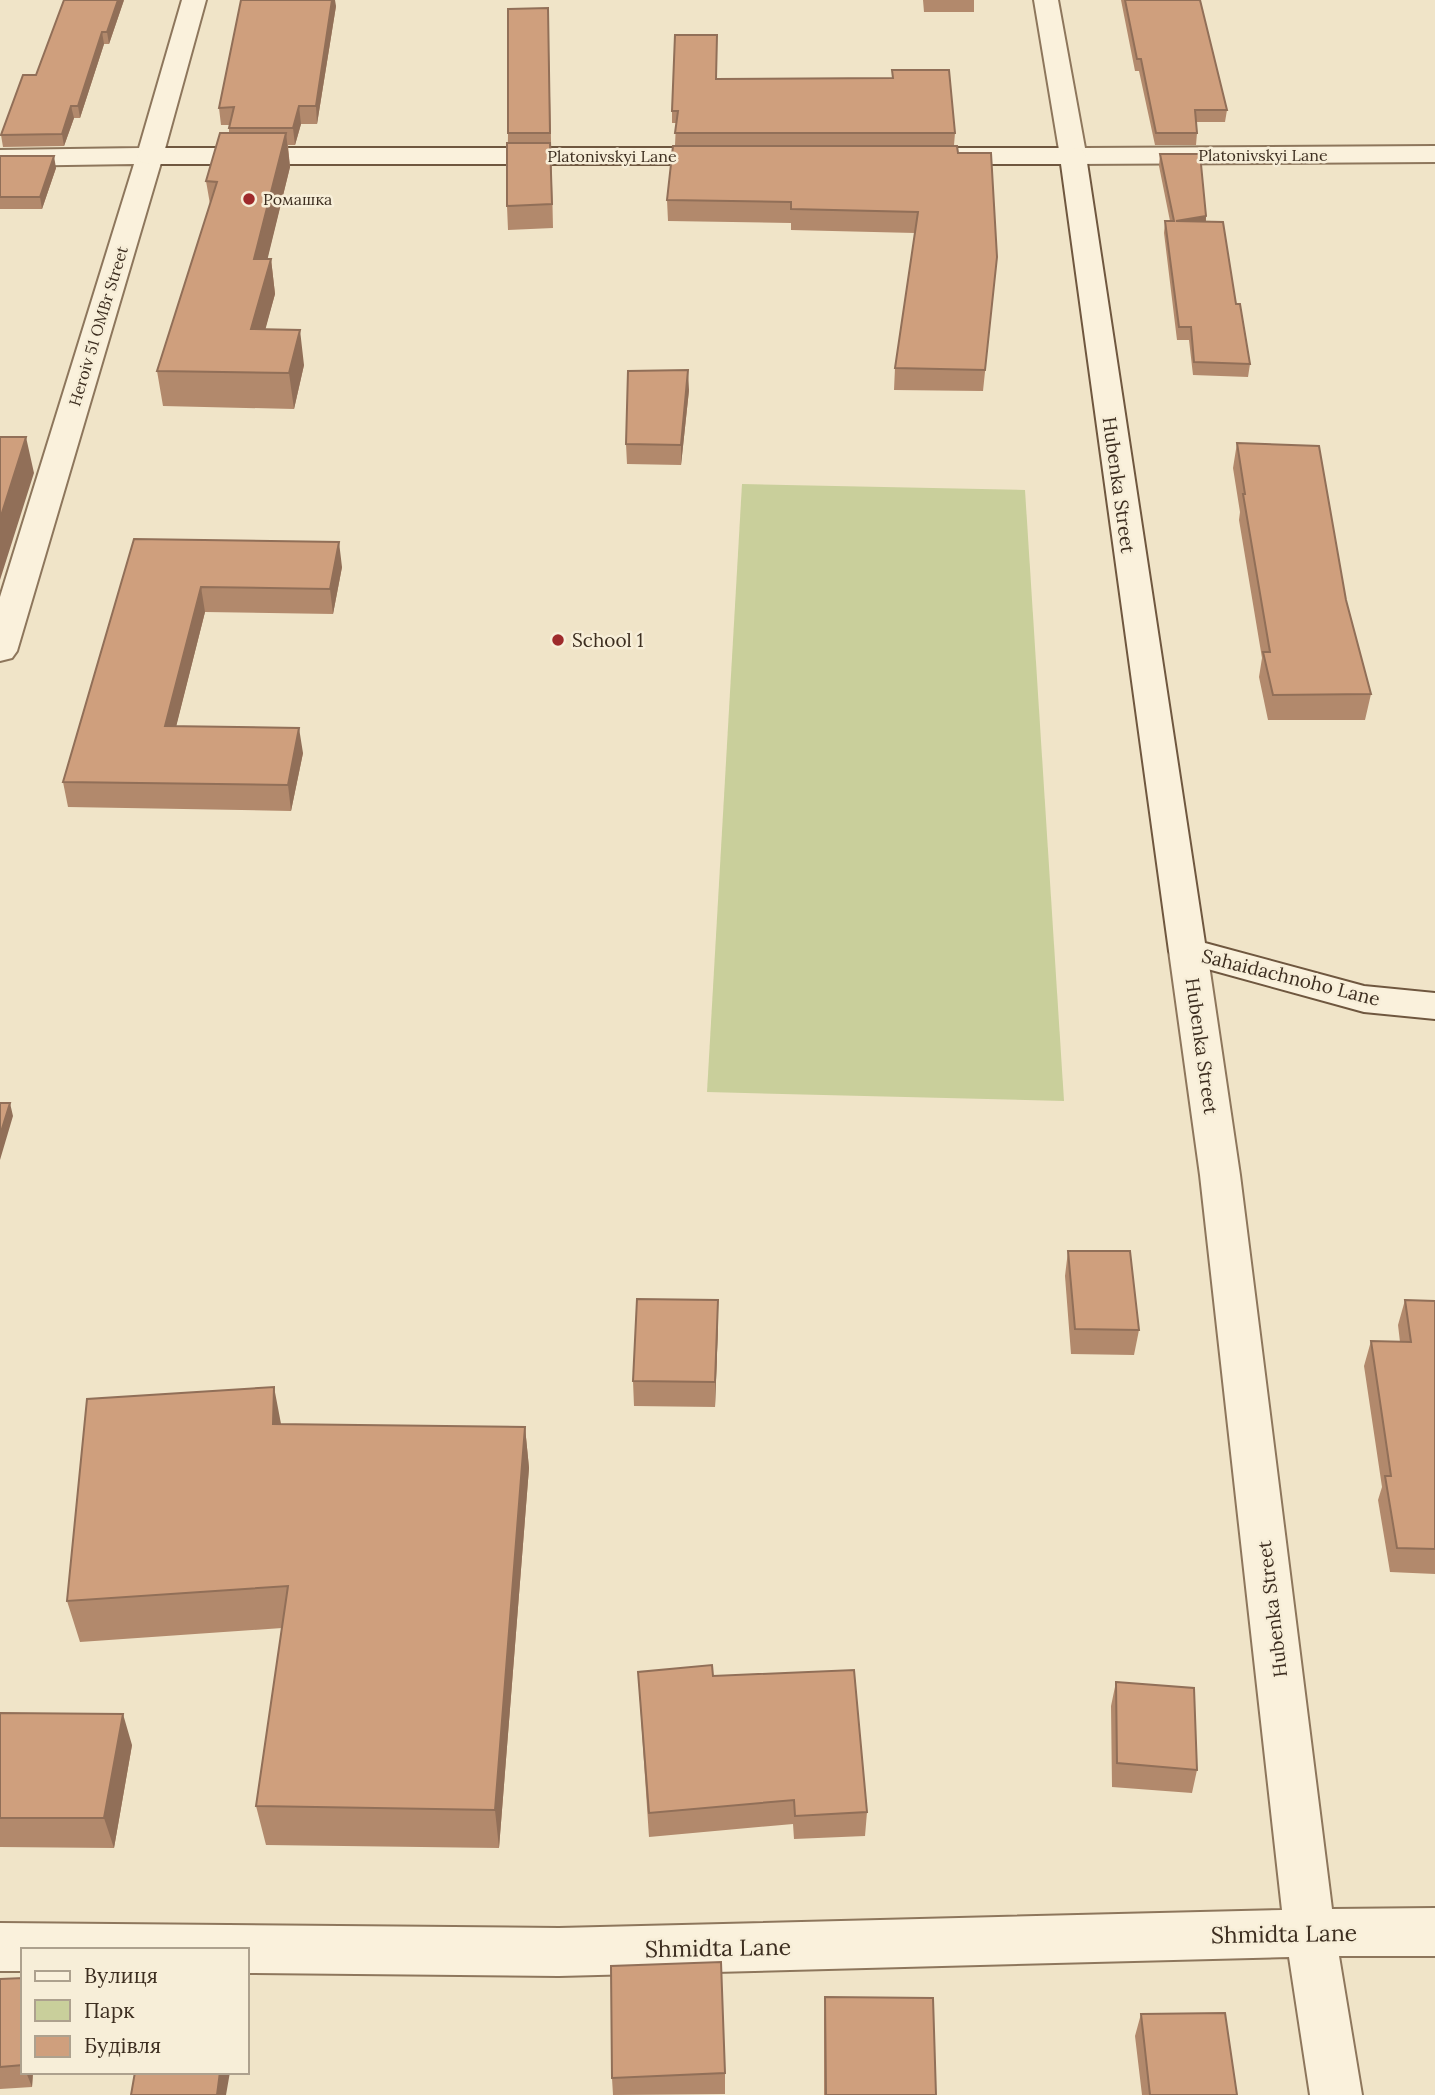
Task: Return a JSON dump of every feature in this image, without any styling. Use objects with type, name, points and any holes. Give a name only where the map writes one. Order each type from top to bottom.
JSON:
[{"type":"street","name":"Heroiv 51 OMBr Street","points":[[0,651],[150,156],[194,0]]},
{"type":"street","name":"Hubenka Street","points":[[1046,0],[1073,156],[1220,1175],[1310,1933],[1336,2095]]},
{"type":"street","name":"Platonivskyi Lane","points":[[919,156],[1435,154]]},
{"type":"street","name":"Platonivskyi Lane","points":[[0,158],[751,156]]},
{"type":"street","name":"Sahaidachnoho Lane","points":[[1188,951],[1364,999],[1435,1006]]},
{"type":"street","name":"Shmidta Lane","points":[[248,1949],[559,1952],[1435,1932]]},
{"type":"street","name":"Shmidta Lane","points":[[0,1947],[112,1948]]},
{"type":"green space","points":[[742,484],[1025,490],[1064,1101],[707,1092]]},
{"type":"building","points":[[64,0],[118,0],[107,32],[102,32],[78,106],[71,106],[62,134],[1,135],[23,75],[36,75]]},
{"type":"building","points":[[241,0],[332,0],[316,106],[299,106],[293,128],[229,128],[234,107],[219,108]]},
{"type":"building","points":[[1125,0],[1200,0],[1227,110],[1195,110],[1197,133],[1156,133],[1141,59],[1137,59]]},
{"type":"building","points":[[548,8],[550,133],[508,133],[508,9]]},
{"type":"building","points":[[675,35],[717,35],[716,79],[893,78],[892,70],[949,70],[955,133],[675,133],[678,111],[672,111]]},
{"type":"building","points":[[220,133],[286,133],[254,259],[271,259],[251,329],[300,330],[289,373],[157,371],[217,182],[206,181]]},
{"type":"building","points":[[507,143],[550,143],[552,204],[507,206]]},
{"type":"building","points":[[673,146],[957,146],[958,153],[991,153],[997,257],[985,370],[895,368],[918,212],[791,209],[791,202],[667,200]]},
{"type":"building","points":[[1160,154],[1200,154],[1206,216],[1176,221],[1223,222],[1236,304],[1240,304],[1250,364],[1194,362],[1191,327],[1179,327],[1165,221],[1174,221]]},
{"type":"building","points":[[0,156],[54,156],[40,197],[0,197]]},
{"type":"building","points":[[688,370],[681,445],[626,444],[628,371]]},
{"type":"building","points":[[0,437],[26,437],[0,519]]},
{"type":"building","points":[[1237,443],[1319,446],[1346,600],[1371,694],[1273,695],[1263,652],[1270,652]]},
{"type":"building","points":[[134,539],[339,542],[330,589],[201,587],[165,726],[299,728],[288,785],[63,782]]},
{"type":"building","points":[[0,1103],[10,1103],[0,1135]]},
{"type":"building","points":[[1068,1251],[1130,1251],[1139,1330],[1075,1329]]},
{"type":"building","points":[[637,1299],[718,1300],[715,1382],[633,1381]]},
{"type":"building","points":[[1405,1300],[1435,1301],[1435,1549],[1397,1548],[1385,1476],[1391,1476],[1371,1341],[1411,1342]]},
{"type":"building","points":[[274,1387],[273,1424],[525,1427],[495,1810],[256,1806],[288,1586],[67,1601],[87,1399]]},
{"type":"building","points":[[712,1665],[713,1676],[854,1670],[867,1812],[795,1816],[794,1800],[649,1813],[638,1672]]},
{"type":"building","points":[[1116,1682],[1194,1688],[1197,1770],[1117,1763]]},
{"type":"building","points":[[0,1713],[123,1714],[104,1818],[0,1818]]},
{"type":"building","points":[[721,1962],[725,2073],[612,2078],[611,1966]]},
{"type":"building","points":[[21,1978],[21,2065],[0,2067],[0,1979]]},
{"type":"building","points":[[825,1997],[933,1998],[936,2095],[826,2095]]},
{"type":"building","points":[[1225,2013],[1237,2095],[1150,2095],[1141,2014]]},
{"type":"building","points":[[135,2074],[220,2074],[217,2095],[131,2095]]},
{"type":"place","name":"Ромашка","points":[[249,199]]},
{"type":"place","name":"School 1","points":[[558,640]]}]
